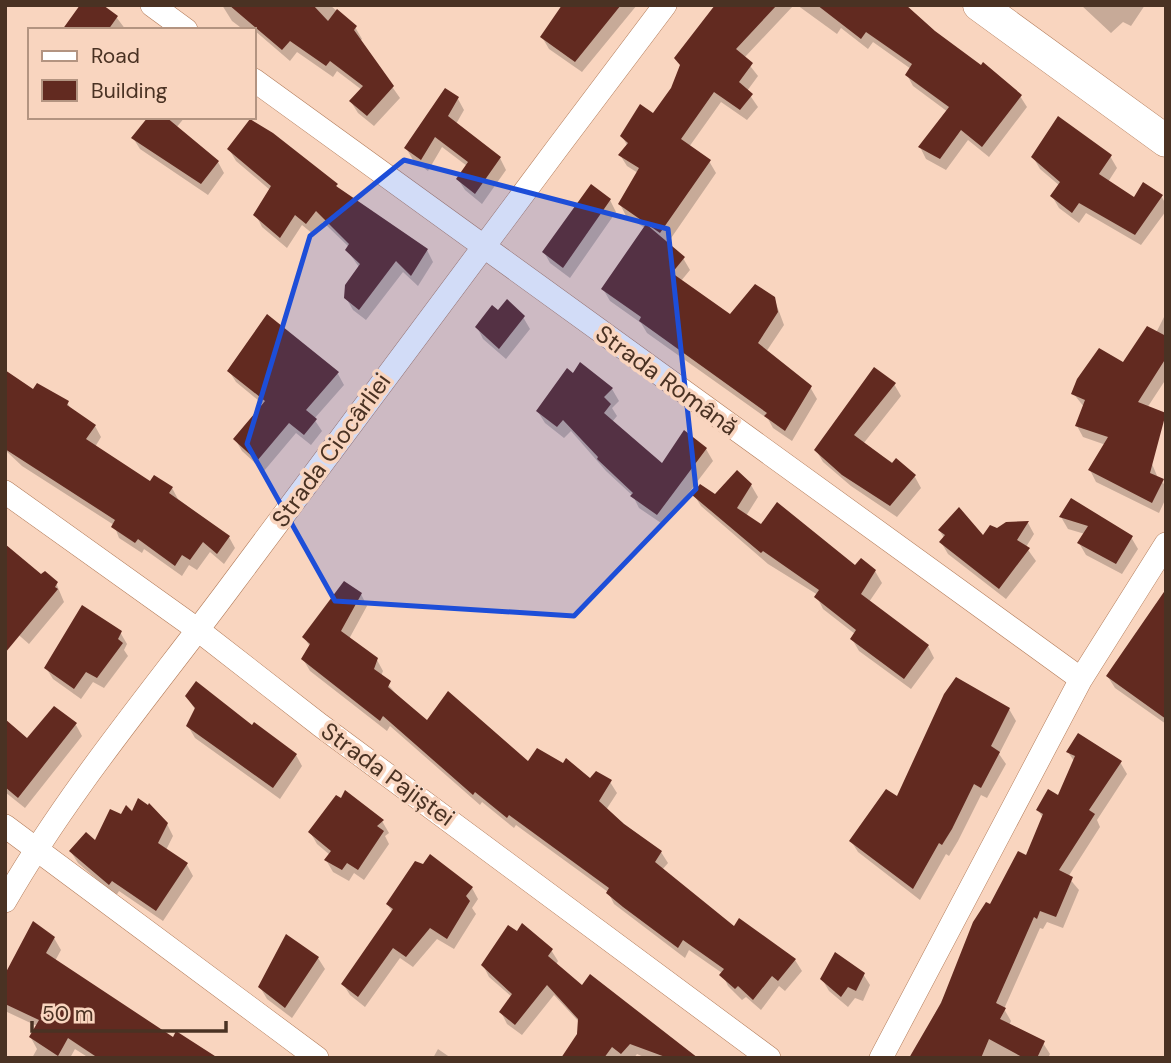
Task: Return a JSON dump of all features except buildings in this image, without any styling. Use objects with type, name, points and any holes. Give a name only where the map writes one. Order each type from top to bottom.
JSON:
[{"type":"main road","points":[[979,5],[1166,141]]},
{"type":"street","points":[[152,5],[183,28]]},
{"type":"street","name":"Strada Ciocârliei","points":[[5,901],[35,849],[481,247],[665,5]]},
{"type":"street","name":"Strada Română","points":[[256,81],[1081,680]]},
{"type":"street","name":"Strada Pajiștei","points":[[5,492],[198,630],[320,725],[769,1058]]},
{"type":"street","points":[[881,1058],[1081,680],[1166,544]]},
{"type":"street","points":[[5,826],[317,1058]]},
{"type":"highlighted area","points":[[404,160],[668,229],[696,489],[574,616],[335,601],[247,444],[310,236]]}]
